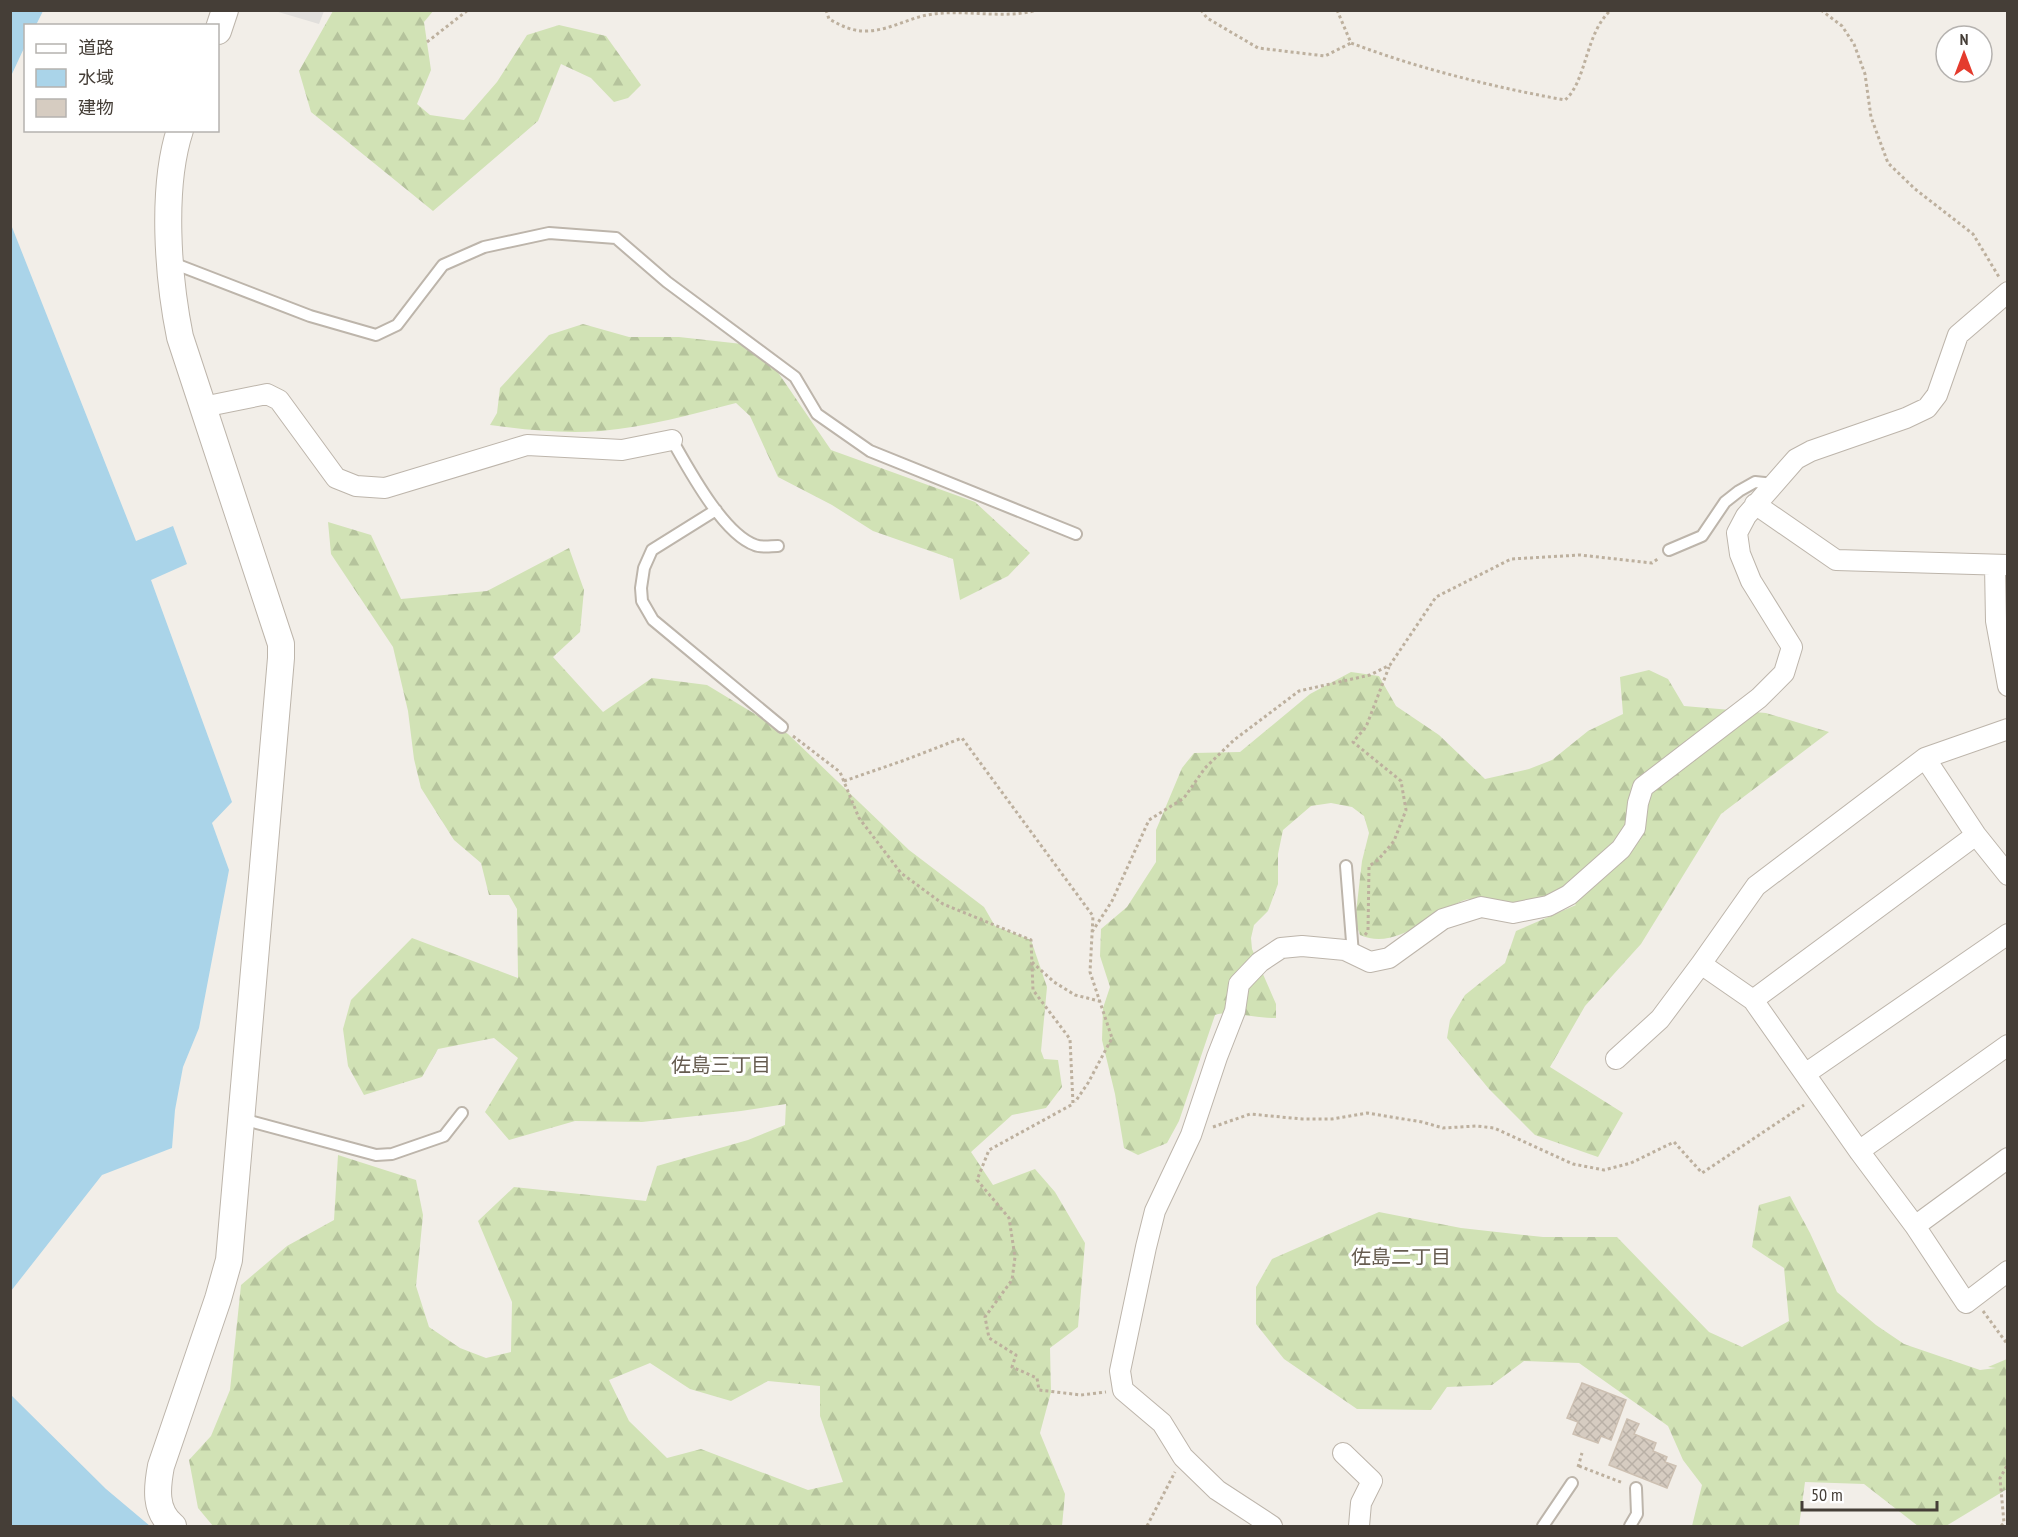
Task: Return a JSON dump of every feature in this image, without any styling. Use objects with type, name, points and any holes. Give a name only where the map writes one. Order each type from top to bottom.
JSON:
[{"type":"street","points":[[219,28],[225,10]]},
{"type":"street","points":[[173,1527],[167,1522],[159,1505],[158,1485],[161,1466],[218,1299],[228,1260],[281,644],[180,337],[170,262],[170,184],[172,158],[179,132]]},
{"type":"street","points":[[1272,1527],[1217,1490],[1183,1458],[1162,1423],[1123,1390],[1120,1371],[1155,1211],[1191,1135],[1235,1011],[1239,984],[1260,962],[1281,948],[1302,946],[1345,950],[1370,962],[1389,958],[1443,919],[1481,907],[1513,913],[1548,906],[1569,895],[1621,849],[1635,828],[1638,803],[1643,787],[1759,698],[1784,673],[1792,647],[1751,581],[1740,554],[1737,534],[1746,516],[1796,459],[1811,451],[1906,418],[1927,408],[1937,395],[1958,335],[2007,292]]},
{"type":"street","points":[[203,407],[267,394],[279,400],[336,478],[356,486],[385,488],[527,445],[622,450],[672,440]]},
{"type":"street","points":[[1755,504],[1836,560],[2001,565],[1996,621],[2007,686]]},
{"type":"street","points":[[1616,1059],[1660,1019],[1756,886],[1925,758],[2007,729]]},
{"type":"street","points":[[1925,758],[1976,835],[2007,875]]},
{"type":"street","points":[[1753,1000],[1976,835]]},
{"type":"street","points":[[1805,1074],[2007,933]]},
{"type":"street","points":[[1701,964],[1753,1000],[1859,1152],[1915,1226],[1966,1303],[2007,1271]]},
{"type":"street","points":[[1859,1152],[2007,1045]]},
{"type":"street","points":[[1915,1226],[2007,1158]]},
{"type":"street","points":[[1343,1453],[1372,1481],[1361,1503],[1359,1527]]},
{"type":"lane","points":[[170,262],[310,316],[376,335],[397,326],[443,265],[484,247],[549,233],[616,238],[667,282],[795,377],[816,414],[870,451],[1076,534]]},
{"type":"lane","points":[[672,440],[698,486],[729,528],[755,545],[778,546]]},
{"type":"lane","points":[[1669,550],[1702,537],[1725,502],[1739,491],[1755,482],[1774,484]]},
{"type":"lane","points":[[716,510],[652,550],[644,568],[642,601],[653,620],[782,727]]},
{"type":"lane","points":[[1346,866],[1353,954]]},
{"type":"lane","points":[[241,1119],[376,1155],[392,1155],[444,1136],[462,1113]]},
{"type":"lane","points":[[1543,1527],[1572,1483]]},
{"type":"lane","points":[[1630,1527],[1637,1514],[1636,1488]]},
{"type":"path","points":[[427,42],[468,10]]},
{"type":"path","points":[[826,10],[829,19],[849,30],[869,32],[925,15],[951,12],[1010,15],[1038,10]]},
{"type":"path","points":[[1201,10],[1207,18],[1258,48],[1325,56],[1351,44],[1511,90],[1565,100],[1573,93],[1589,45],[1611,10]]},
{"type":"path","points":[[1337,10],[1351,44]]},
{"type":"path","points":[[1821,10],[1842,26],[1854,44],[1865,74],[1871,117],[1888,163],[1915,189],[1973,234],[2007,292]]},
{"type":"path","points":[[1353,954],[1368,931],[1369,866],[1378,860],[1394,841],[1406,810],[1401,781],[1353,742],[1366,727],[1389,665],[1437,597],[1510,559],[1580,555],[1652,562],[1669,550]]},
{"type":"path","points":[[1092,932],[1112,901],[1149,820],[1184,798],[1205,768],[1234,740],[1299,691],[1370,675],[1389,665]]},
{"type":"path","points":[[782,727],[840,772],[859,818],[901,873],[943,904],[1031,940],[1033,990],[1070,1039],[1074,1104]]},
{"type":"path","points":[[844,781],[962,738],[1093,916],[1090,972],[1112,1038],[1074,1104],[989,1150],[977,1180],[1009,1218],[1015,1257],[1012,1280],[985,1317],[989,1338],[1016,1355],[1012,1367],[1037,1378],[1039,1390],[1081,1395],[1123,1390]]},
{"type":"path","points":[[1032,962],[1054,982],[1075,995],[1100,1002]]},
{"type":"path","points":[[1191,1135],[1250,1114],[1302,1119],[1332,1119],[1367,1113],[1422,1122],[1443,1128],[1477,1126],[1494,1128],[1574,1164],[1604,1170],[1631,1163],[1674,1142],[1702,1173],[1820,1095]]},
{"type":"path","points":[[1973,1298],[2007,1345]]},
{"type":"path","points":[[1572,1483],[1582,1453]]},
{"type":"path","points":[[1147,1527],[1161,1496],[1183,1458]]},
{"type":"path","points":[[2001,1527],[2004,1523],[2000,1478],[2007,1464]]},
{"type":"path","points":[[1579,1466],[1636,1488]]},
{"type":"green space","points":[[434,10],[424,22],[431,70],[417,104],[430,115],[464,120],[497,82],[527,35],[559,25],[606,36],[641,85],[628,98],[614,102],[591,78],[561,64],[538,121],[433,211],[311,112],[299,71],[333,11]]},
{"type":"green space","points":[[583,324],[629,337],[679,337],[760,346],[831,450],[975,502],[1030,553],[1008,576],[960,600],[953,559],[873,531],[832,505],[778,477],[750,416],[736,403],[686,416],[601,431],[546,431],[490,425],[497,413],[500,388],[549,335]]},
{"type":"green space","points":[[328,522],[371,535],[401,599],[487,591],[569,548],[584,590],[580,632],[553,657],[603,712],[652,678],[707,685],[788,734],[909,850],[984,907],[995,926],[1031,940],[1047,987],[1041,1051],[1044,1059],[1058,1060],[1062,1087],[1046,1108],[1012,1115],[971,1152],[993,1185],[1035,1169],[1055,1192],[1085,1243],[1078,1327],[1050,1348],[1051,1392],[1040,1433],[1065,1494],[1062,1526],[213,1526],[198,1508],[189,1460],[211,1436],[230,1390],[241,1285],[287,1246],[334,1220],[338,1155],[416,1180],[423,1215],[416,1286],[429,1327],[460,1348],[486,1358],[511,1352],[512,1302],[478,1221],[514,1187],[646,1201],[657,1166],[748,1140],[785,1125],[786,1104],[642,1122],[575,1121],[509,1140],[485,1112],[518,1058],[494,1038],[438,1049],[422,1077],[364,1095],[348,1066],[343,1029],[351,1000],[412,938],[518,978],[517,909],[509,895],[489,895],[481,863],[454,840],[421,788],[414,759],[408,711],[393,647],[331,554]],"holes":[[[650,1363],[690,1389],[731,1401],[768,1381],[820,1386],[820,1416],[843,1482],[808,1490],[701,1449],[667,1458],[629,1421],[609,1380]]]},
{"type":"green space","points":[[1649,670],[1668,679],[1684,706],[1766,713],[1829,732],[1721,814],[1641,944],[1585,1006],[1550,1067],[1623,1113],[1598,1157],[1535,1135],[1489,1089],[1447,1038],[1450,1020],[1465,995],[1505,963],[1516,931],[1576,905],[1567,897],[1512,904],[1468,899],[1400,935],[1373,939],[1360,935],[1355,921],[1362,861],[1369,833],[1364,816],[1352,807],[1331,803],[1311,806],[1283,830],[1278,854],[1278,884],[1268,911],[1254,925],[1251,938],[1252,949],[1276,1004],[1276,1018],[1215,1015],[1179,1121],[1167,1143],[1138,1155],[1124,1148],[1115,1094],[1102,1040],[1103,1008],[1110,987],[1100,956],[1101,929],[1127,907],[1156,862],[1156,830],[1182,768],[1194,753],[1240,752],[1310,694],[1351,672],[1379,676],[1396,706],[1439,735],[1485,779],[1529,769],[1552,760],[1588,731],[1623,714],[1620,677]]},
{"type":"green space","points":[[1790,1196],[1837,1292],[1876,1325],[1904,1344],[1980,1370],[1996,1368],[1988,1367],[2007,1359],[2007,1489],[1946,1526],[1918,1526],[1864,1484],[1805,1482],[1799,1526],[1692,1526],[1702,1485],[1683,1460],[1668,1426],[1579,1363],[1524,1361],[1492,1385],[1447,1387],[1431,1410],[1357,1409],[1284,1359],[1256,1324],[1256,1287],[1272,1259],[1379,1212],[1461,1228],[1543,1237],[1617,1237],[1709,1332],[1742,1347],[1789,1321],[1784,1268],[1752,1247],[1759,1205]]},
{"type":"shaded area","points":[[275,11],[324,11],[319,24]]},
{"type":"water","points":[[11,10],[43,11],[36,24],[24,24],[24,48],[11,76]]},
{"type":"water","points":[[10,222],[136,541],[173,526],[187,564],[151,580],[232,802],[212,823],[229,870],[199,1028],[183,1067],[175,1110],[172,1148],[102,1175],[11,1291]]},
{"type":"water","points":[[11,1395],[106,1489],[150,1526],[11,1526]]},
{"type":"building","points":[[1582,1383],[1626,1400],[1611,1440],[1601,1436],[1598,1443],[1573,1434],[1578,1422],[1567,1418]]},
{"type":"building","points":[[1627,1419],[1639,1424],[1634,1434],[1656,1443],[1653,1451],[1667,1457],[1665,1462],[1676,1466],[1667,1488],[1609,1465]]},
{"type":"district","name":"佐島三丁目","points":[[721,1065]]},
{"type":"district","name":"佐島二丁目","points":[[1401,1257]]}]
